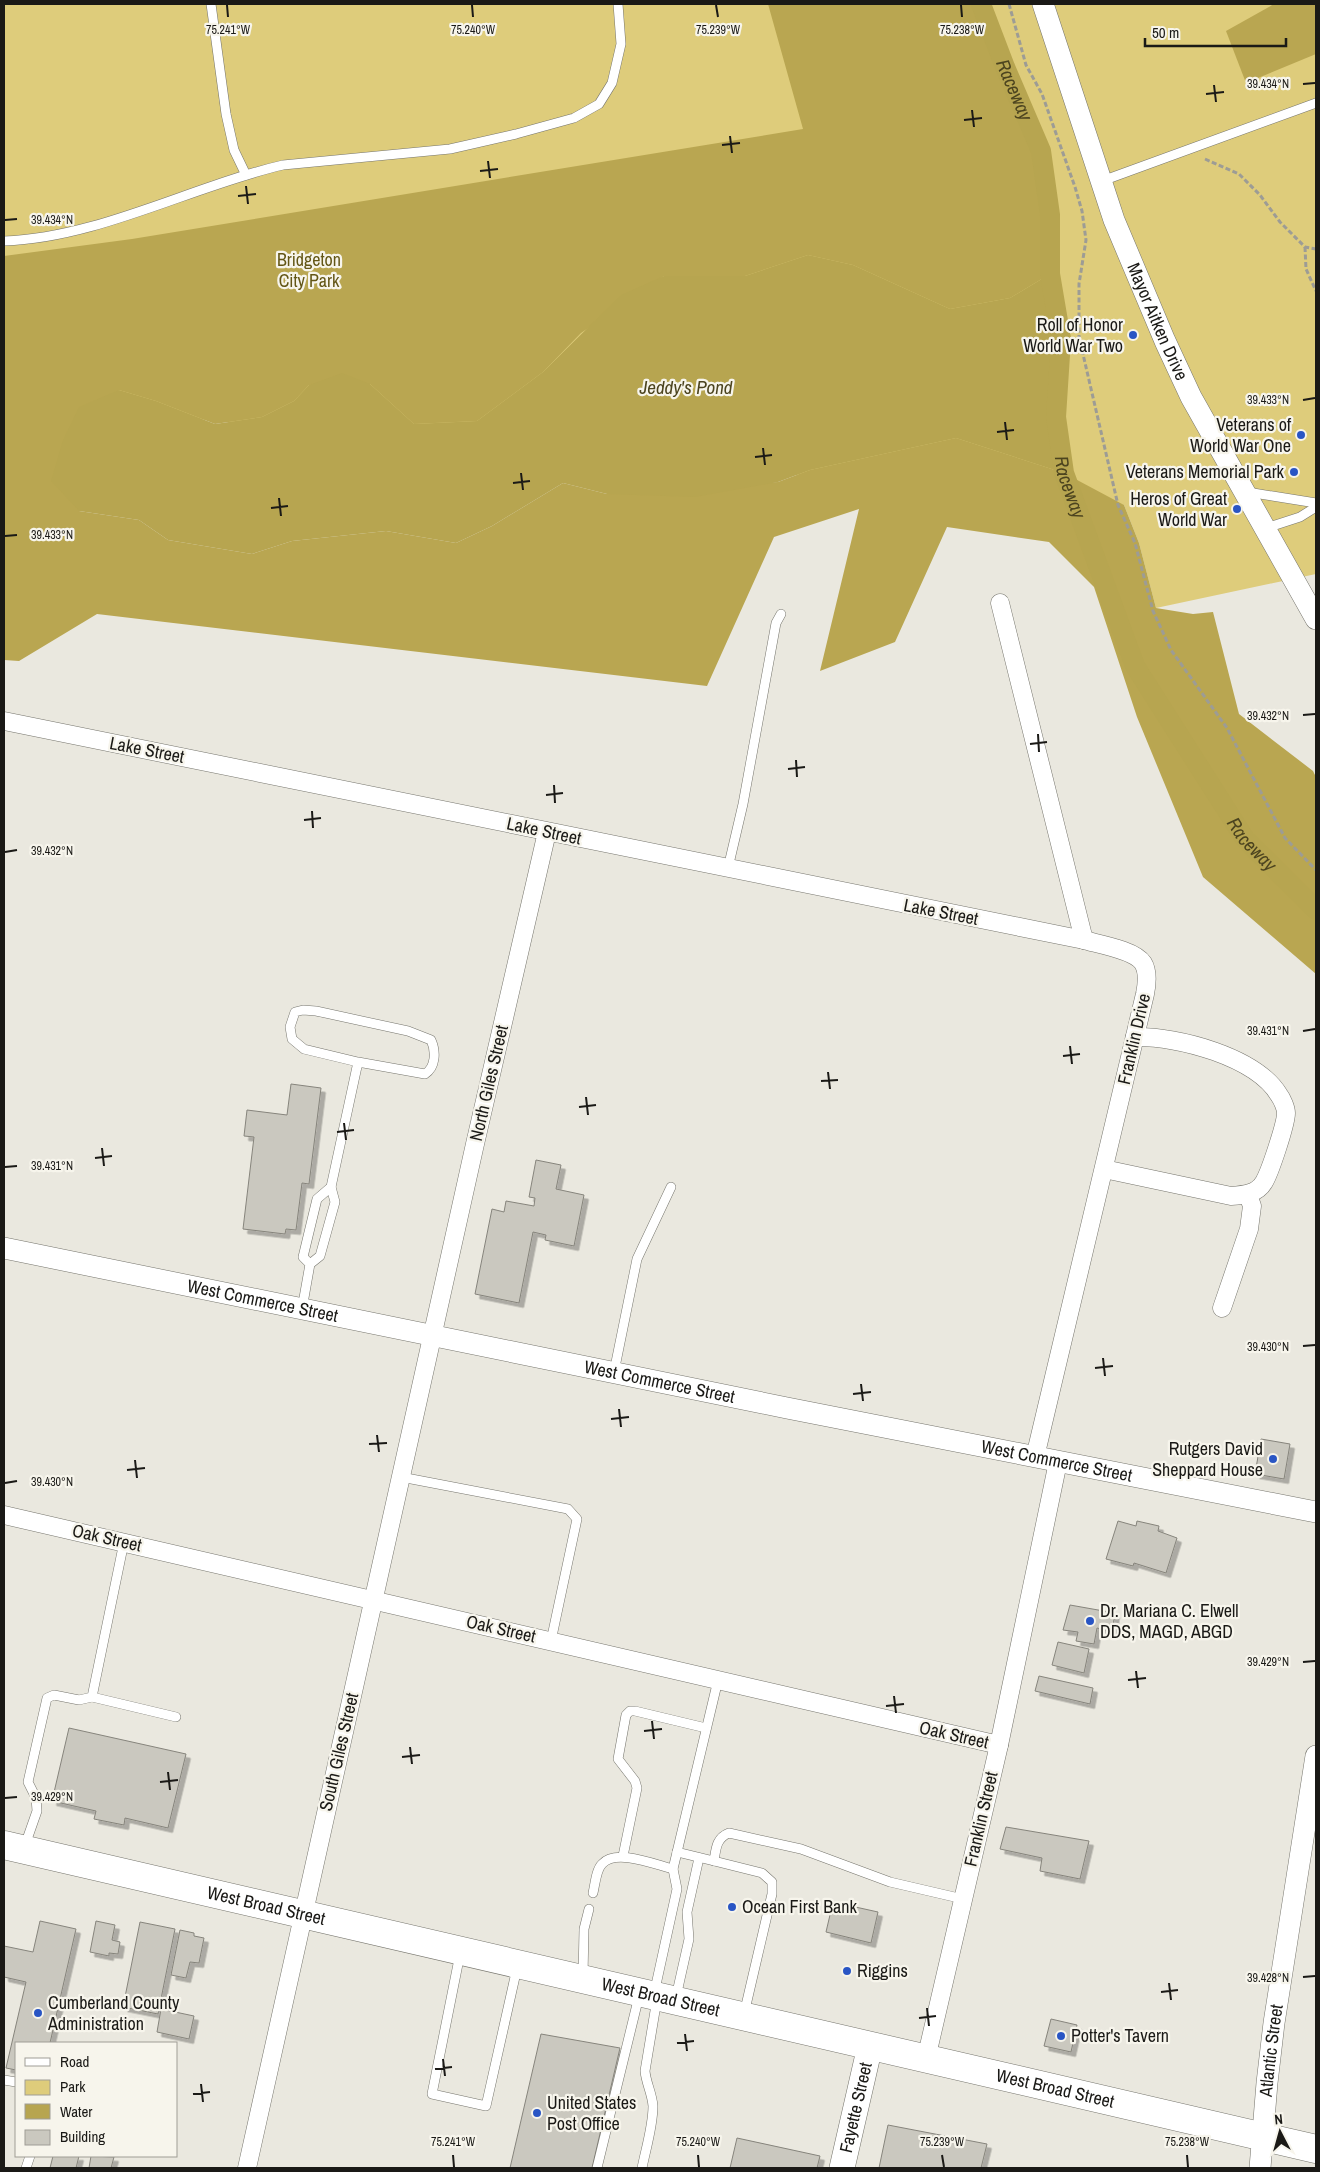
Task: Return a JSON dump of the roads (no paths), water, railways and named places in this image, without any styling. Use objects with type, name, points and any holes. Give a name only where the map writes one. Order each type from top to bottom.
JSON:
[{"type":"highway","name":"West Broad Street","points":[[14,1847],[1316,2149]]},
{"type":"main road","name":"Fayette Street","points":[[842,2168],[870,2046]]},
{"type":"street","name":"Mayor Aitken Drive","points":[[1043,4],[1114,220],[1165,341],[1191,397],[1316,619]]},
{"type":"street","points":[[1000,603],[1084,940]]},
{"type":"street","name":"Lake Street","points":[[4,721],[1084,940]]},
{"type":"street","name":"North Giles Street","points":[[432,1336],[547,832]]},
{"type":"street","name":"Franklin Drive","points":[[1035,1457],[1147,983],[1142,961],[1112,947],[1084,940]]},
{"type":"street","points":[[1104,1169],[1231,1196],[1248,1195],[1264,1183],[1275,1154],[1286,1112],[1280,1096],[1259,1072],[1218,1053],[1167,1040],[1135,1037]]},
{"type":"street","points":[[1222,1308],[1249,1229],[1252,1206],[1248,1195]]},
{"type":"street","name":"West Commerce Street","points":[[4,1248],[614,1373],[1316,1512]]},
{"type":"street","name":"South Giles Street","points":[[247,2168],[432,1336]]},
{"type":"street","name":"Franklin Street","points":[[926,2059],[999,1745],[1058,1462]]},
{"type":"street","name":"Oak Street","points":[[4,1515],[999,1745]]},
{"type":"street","name":"Atlantic Street","points":[[1260,2168],[1274,2023],[1316,1756]]},
{"type":"lane","points":[[211,4],[226,114],[234,150],[246,175]]},
{"type":"lane","points":[[4,241],[22,240],[67,232],[283,165],[450,149],[574,118],[599,104],[612,83],[621,44],[618,4]]},
{"type":"lane","points":[[1101,181],[1316,103]]},
{"type":"lane","points":[[1246,492],[1316,503]]},
{"type":"lane","points":[[1266,528],[1300,517],[1316,508]]},
{"type":"lane","points":[[728,868],[743,804],[776,623],[781,614]]},
{"type":"lane","points":[[303,1010],[316,1011],[408,1031],[431,1040],[434,1047],[434,1062],[429,1072],[425,1074],[358,1062],[304,1049],[292,1039],[290,1027],[295,1012],[303,1010]]},
{"type":"lane","points":[[302,1309],[310,1264],[320,1256],[335,1202],[331,1187],[358,1062]]},
{"type":"lane","points":[[310,1264],[303,1257],[317,1199],[331,1187]]},
{"type":"lane","points":[[614,1373],[637,1259],[671,1187]]},
{"type":"lane","points":[[309,1233],[326,1236]]},
{"type":"lane","points":[[401,1477],[568,1509],[577,1519],[551,1641]]},
{"type":"lane","points":[[92,1697],[124,1542]]},
{"type":"lane","points":[[642,2168],[653,2108],[651,2091],[646,2080],[645,2071],[656,1997],[678,1890],[673,1869],[718,1680]]},
{"type":"lane","points":[[14,1847],[37,1811],[36,1798],[28,1782],[47,1698],[54,1695],[79,1700],[92,1697],[176,1718]]},
{"type":"lane","points":[[623,1856],[637,1788],[635,1781],[618,1759],[626,1715],[635,1711],[706,1728]]},
{"type":"lane","points":[[714,1861],[718,1840],[729,1833],[801,1849],[890,1882],[963,1899]]},
{"type":"lane","points":[[677,1852],[762,1873],[772,1882],[772,1894],[743,2017]]},
{"type":"lane","points":[[593,1893],[602,1863],[623,1856],[673,1869]]},
{"type":"lane","points":[[597,2168],[656,1997],[689,1939],[687,1912],[699,1858]]},
{"type":"lane","points":[[583,1980],[584,1929],[589,1909]]},
{"type":"lane","points":[[461,1951],[432,2094],[486,2106],[518,1965]]},
{"type":"water","name":"Jeddy's Pond","points":[[808,255],[853,265],[950,309],[1010,298],[1050,274],[1061,339],[1056,417],[1064,473],[956,438],[810,470],[778,482],[695,497],[607,494],[563,483],[492,526],[456,543],[386,531],[292,541],[252,554],[168,540],[139,520],[79,511],[51,481],[63,440],[79,407],[119,390],[156,401],[215,424],[262,417],[294,401],[309,385],[342,373],[370,384],[414,424],[477,421],[543,372],[621,295],[664,276],[745,276]]},
{"type":"waterway","name":"Raceway","points":[[981,4],[1005,67],[1041,151],[1050,215],[1050,274],[1061,339],[1056,417],[1064,473],[1135,666],[1245,839],[1316,910]]},
{"type":"place","name":"Roll of Honor World War Two","points":[[1133,335]]},
{"type":"place","name":"Veterans of World War One","points":[[1301,435]]},
{"type":"place","name":"Veterans Memorial Park","points":[[1294,472]]},
{"type":"place","name":"Heros of Great World War","points":[[1237,509]]},
{"type":"place","name":"Rutgers David Sheppard House","points":[[1273,1459]]},
{"type":"place","name":"Dr. Mariana C. Elwell DDS, MAGD, ABGD","points":[[1090,1621]]},
{"type":"place","name":"Ocean First Bank","points":[[732,1907]]},
{"type":"place","name":"Riggins","points":[[847,1971]]},
{"type":"place","name":"Cumberland County Administration","points":[[38,2013]]},
{"type":"place","name":"Potter's Tavern","points":[[1061,2036]]},
{"type":"place","name":"United States Post Office","points":[[537,2113]]},
{"type":"park label","name":"Bridgeton City Park","points":[[309,270]]}]
